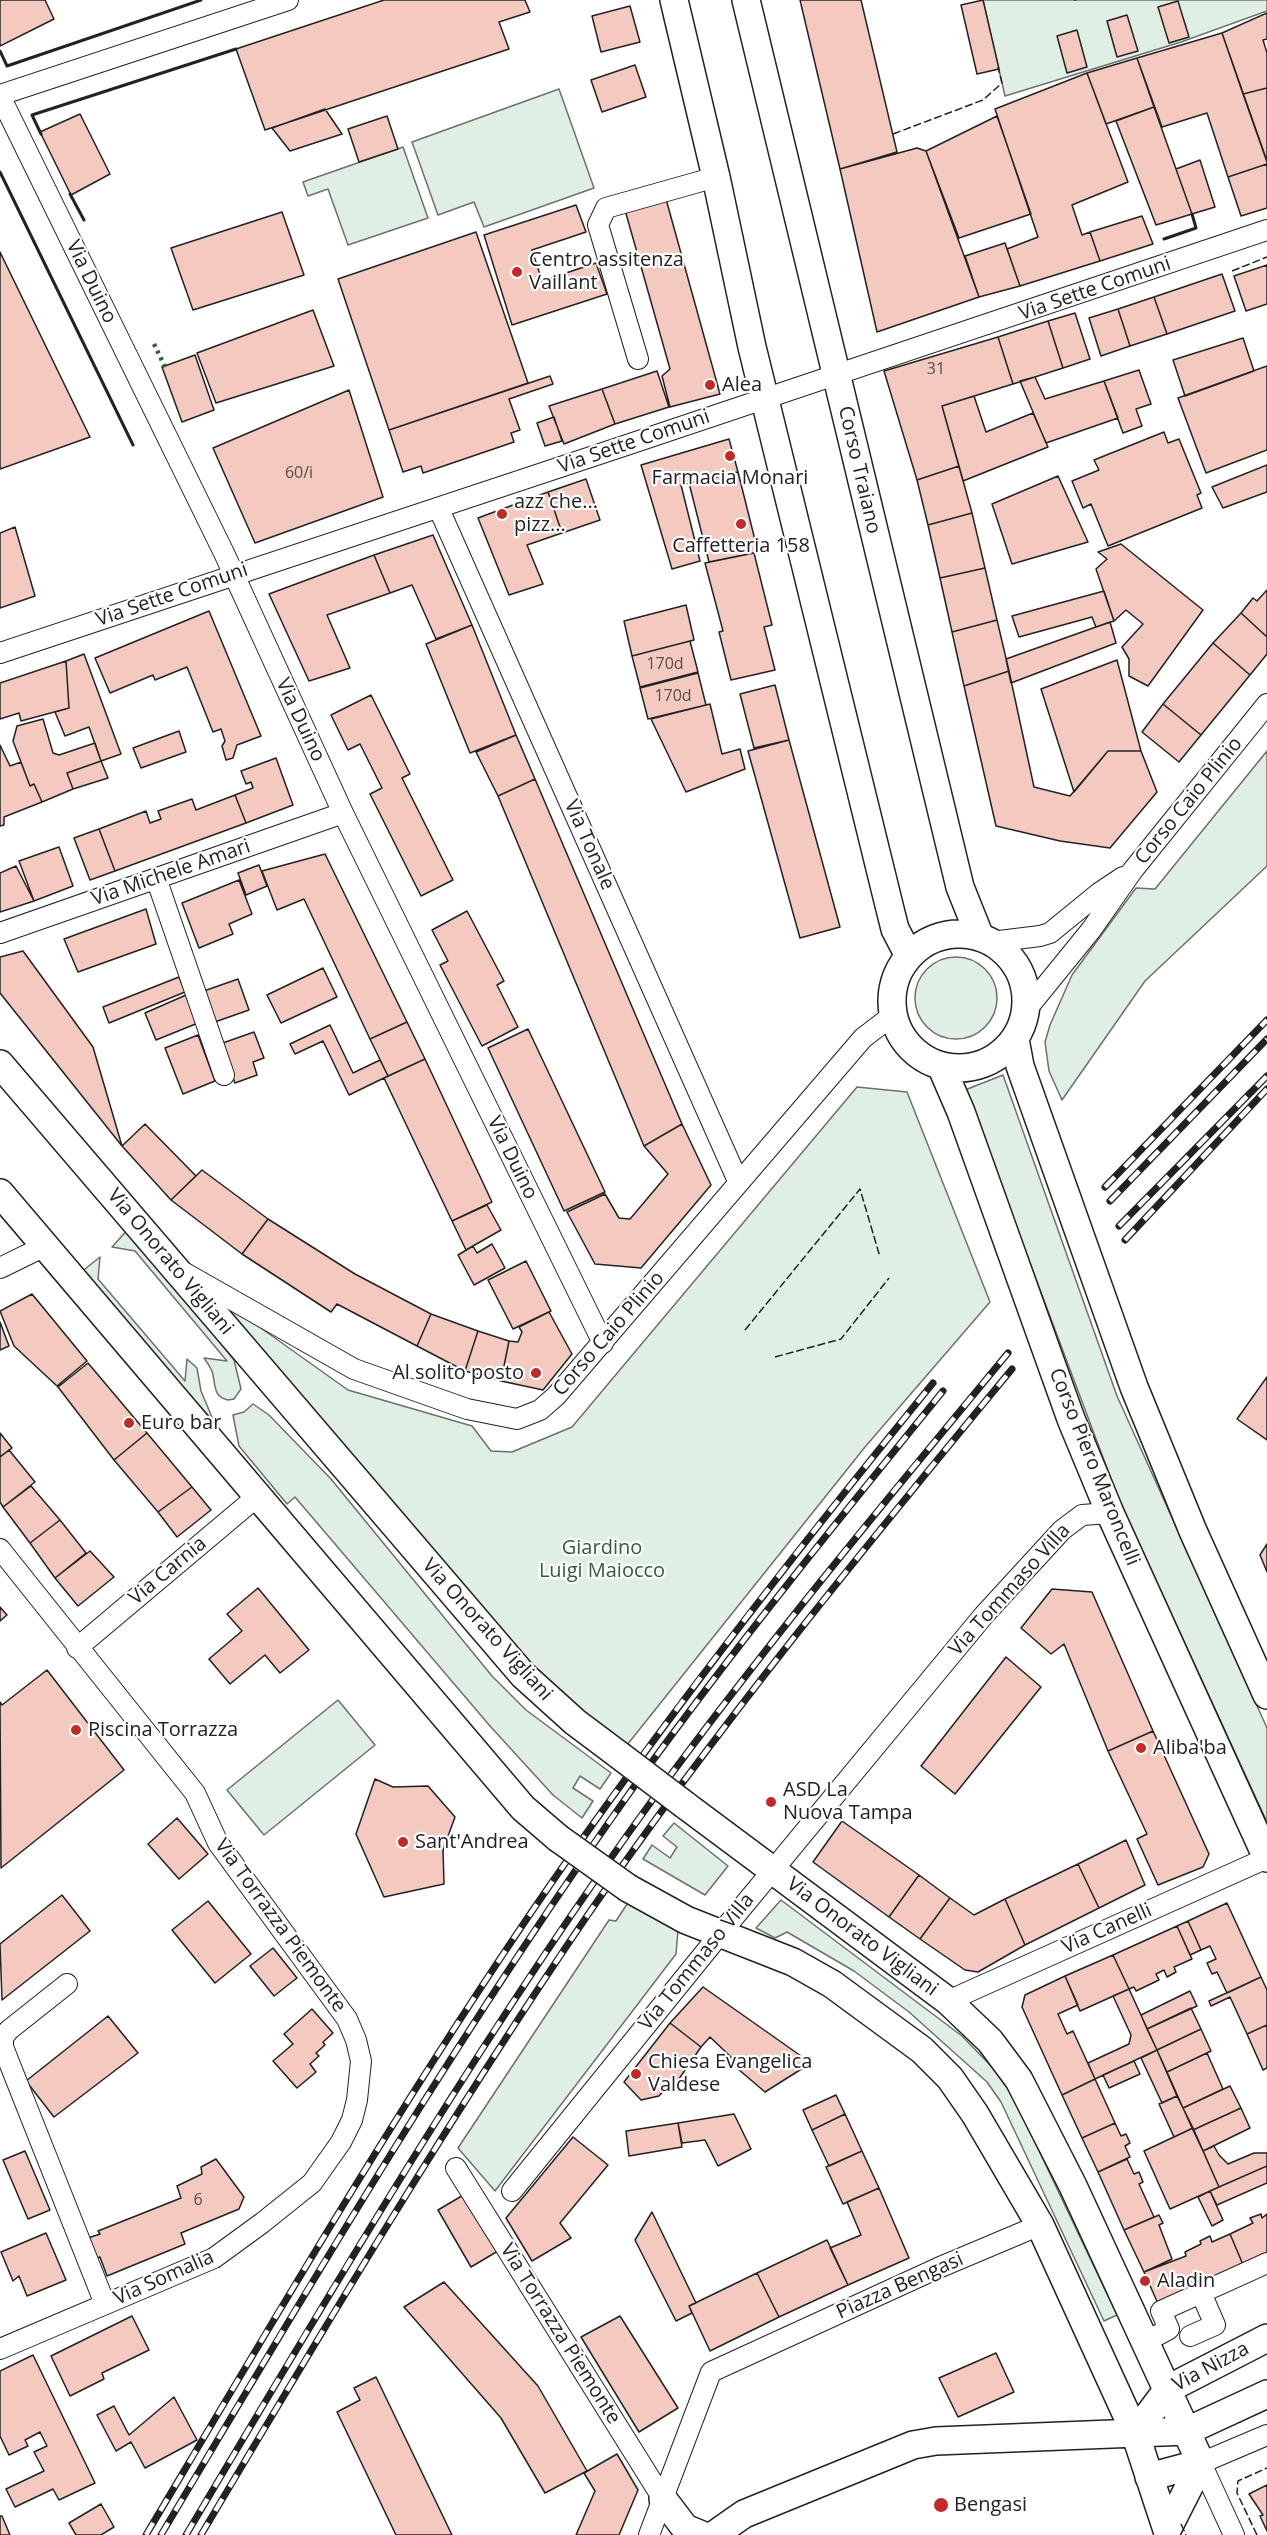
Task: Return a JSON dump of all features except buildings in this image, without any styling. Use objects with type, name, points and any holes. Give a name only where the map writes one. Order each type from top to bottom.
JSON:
[{"type":"main road","points":[[674,0],[766,400],[889,905],[896,930],[909,956]]},
{"type":"main road","name":"Corso Traiano","points":[[746,0],[960,886],[986,940]]},
{"type":"main road","points":[[961,934],[986,940],[999,947],[1021,976],[1026,1010],[1015,1039],[1002,1053],[973,1067],[942,1068],[927,1062],[913,1050],[901,1034],[890,999],[892,982],[899,968],[909,956],[922,946],[948,936],[961,934]]},
{"type":"main road","points":[[1015,1039],[1020,1066],[1134,1387],[1193,1531],[1267,1695]]},
{"type":"main road","name":"Via Onorato Vigliani","points":[[0,1064],[178,1269],[522,1675],[575,1722],[948,2001],[990,2041],[1019,2080],[1073,2186],[1168,2389]]},
{"type":"main road","name":"Corso Piero Maroncelli","points":[[942,1068],[961,1112],[1071,1419],[1110,1513],[1267,1858]]},
{"type":"main road","points":[[0,1193],[523,1808],[558,1838],[628,1888],[686,1920],[793,1962],[832,1984],[922,2050],[950,2078],[975,2114],[1040,2225],[1135,2433],[1168,2533]]},
{"type":"main road","name":"Via Nizza","points":[[1135,2433],[1168,2389],[1267,2338]]},
{"type":"main road","points":[[1168,2389],[1201,2463],[1168,2533]]},
{"type":"main road","points":[[714,2535],[744,2514],[913,2445],[936,2441],[1187,2431],[1267,2394]]},
{"type":"main road","points":[[1149,2477],[1201,2463]]},
{"type":"main road","points":[[663,2499],[686,2528],[702,2535]]},
{"type":"street","points":[[0,96],[288,0]]},
{"type":"street","name":"Via Duino","points":[[0,96],[233,574],[343,813],[603,1343]]},
{"type":"street","points":[[638,359],[598,225],[606,208],[716,177]]},
{"type":"street","name":"Via Sette Comuni","points":[[0,653],[233,574],[439,509],[708,417],[766,400],[1267,230]]},
{"type":"street","name":"Via Tonale","points":[[439,509],[738,1181]]},
{"type":"street","name":"Corso Caio Plinio","points":[[1026,1010],[1091,930],[1133,870],[1267,704]]},
{"type":"street","name":"Via Michele Amari","points":[[0,933],[343,813]]},
{"type":"street","name":"Corso Caio Plinio","points":[[986,940],[1040,936],[1050,933],[1099,893],[1133,870]]},
{"type":"street","points":[[156,878],[224,1075]]},
{"type":"street","name":"Corso Caio Plinio","points":[[178,1269],[354,1369],[467,1408],[517,1419],[540,1410],[556,1396],[738,1181],[863,1038],[894,1015]]},
{"type":"street","points":[[0,1268],[45,1246]]},
{"type":"street","name":"Via Carnia","points":[[77,1648],[259,1495]]},
{"type":"street","name":"Via Tommaso Villa","points":[[512,2191],[720,1934],[984,1615],[1062,1530],[1082,1515],[1110,1513]]},
{"type":"street","name":"Via Torrazza Piemonte","points":[[0,1549],[77,1648],[195,1792],[218,1843],[347,2019],[356,2040],[361,2061],[361,2079],[352,2120]]},
{"type":"street","name":"Via Canelli","points":[[948,2001],[1267,1858]]},
{"type":"street","points":[[67,1984],[9,2030],[3,2037],[3,2047],[105,2304]]},
{"type":"street","name":"Via Somalia","points":[[0,2349],[214,2258],[312,2183],[341,2142],[352,2120]]},
{"type":"street","name":"Via Torrazza Piemonte","points":[[456,2168],[663,2499]]},
{"type":"street","name":"Piazza Bengasi","points":[[649,2535],[711,2372],[938,2268],[1040,2225]]},
{"type":"street","points":[[1158,2335],[1170,2329],[1161,2311],[1267,2263]]},
{"type":"street","points":[[1190,2336],[1215,2325],[1201,2293]]},
{"type":"street","points":[[1234,2535],[1201,2463],[1267,2435]]},
{"type":"green space","points":[[983,0],[1267,0],[1267,11],[1181,42],[1005,96]]},
{"type":"green space","points":[[559,89],[594,188],[484,227],[474,202],[438,215],[412,142]]},
{"type":"green space","points":[[403,147],[428,218],[348,245],[328,189],[308,196],[303,182]]},
{"type":"green space","points":[[1267,751],[1267,866],[1145,981],[1062,1100],[1049,1071],[1045,1042],[1072,975],[1136,888],[1155,889]]},
{"type":"green space","points":[[956,957],[972,960],[985,969],[994,982],[997,998],[994,1014],[985,1027],[972,1036],[956,1039],[940,1036],[927,1027],[918,1014],[915,998],[918,982],[927,969],[940,960]]},
{"type":"green space","points":[[1003,1075],[1117,1396],[1267,1728],[1267,1822],[1119,1500],[965,1090]]},
{"type":"green space","name":"Giardino Luigi Maiocco","points":[[857,1087],[907,1092],[990,1302],[865,1447],[619,1755],[575,1722],[178,1269],[348,1390],[472,1426],[491,1451],[512,1452],[572,1427]]},
{"type":"green space","points":[[130,1227],[234,1360],[241,1389],[234,1399],[228,1400],[219,1396],[212,1371],[204,1358],[227,1361],[135,1251],[112,1247]]},
{"type":"green space","points":[[100,1257],[98,1279],[185,1381],[187,1359],[197,1368],[201,1391],[214,1422],[80,1273]]},
{"type":"green space","points":[[253,1404],[269,1415],[331,1479],[492,1676],[526,1710],[611,1773],[600,1789],[580,1776],[573,1788],[593,1801],[582,1818],[553,1795],[490,1726],[295,1497],[287,1504],[239,1446],[233,1415],[244,1412]]},
{"type":"green space","points":[[338,1700],[375,1745],[264,1835],[227,1790]]},
{"type":"green space","points":[[674,1823],[728,1866],[705,1895],[643,1859],[652,1845],[670,1858],[677,1847],[663,1836]]},
{"type":"green space","points":[[781,1900],[962,2036],[993,2068],[1013,2096],[1117,2315],[1104,2321],[1001,2102],[987,2082],[909,2012],[854,1971],[787,1932],[775,1938],[756,1928]]},
{"type":"green space","points":[[629,1901],[678,1930],[676,1954],[495,2191],[458,2148],[609,1920],[616,1921]]},
{"type":"railway","points":[[1105,1187],[1267,1020]]},
{"type":"railway","points":[[1110,1201],[1267,1039]]},
{"type":"railway","points":[[1119,1226],[1267,1076]]},
{"type":"railway","points":[[1125,1240],[1267,1089]]},
{"type":"railway","points":[[186,2535],[412,2159],[593,1884],[741,1682],[1008,1353]]},
{"type":"railway","points":[[201,2535],[437,2145],[587,1916],[740,1706],[847,1570],[1012,1369]]},
{"type":"railway","points":[[146,2535],[293,2288],[393,2125],[496,1964],[642,1756],[737,1630],[933,1383]]},
{"type":"railway","points":[[161,2535],[275,2343],[451,2058],[574,1872],[638,1781],[750,1632],[943,1391]]},
{"type":"hedge","points":[[154,344],[166,369]]},
{"type":"fence","points":[[893,134],[983,100],[1002,83],[998,67]]},
{"type":"fence","points":[[1232,271],[1267,257]]},
{"type":"fence","points":[[745,1330],[860,1189],[880,1257]]},
{"type":"fence","points":[[775,1357],[841,1339],[889,1278]]},
{"type":"fence","points":[[1257,2535],[1237,2493],[1238,2481],[1267,2468]]},
{"type":"fence","points":[[1181,2524],[1186,2535]]},
{"type":"wall","points":[[0,51],[7,66],[201,0]]},
{"type":"wall","points":[[41,134],[32,115],[236,49]]},
{"type":"wall","points":[[0,172],[133,445]]},
{"type":"wall","points":[[70,194],[84,220]]},
{"type":"wall","points":[[1164,239],[1196,228],[1192,214]]},
{"type":"place","name":"Centro assitenza Vaillant","points":[[517,272]]},
{"type":"place","name":"Alea","points":[[710,385]]},
{"type":"place","name":"Farmacia Monari","points":[[730,456]]},
{"type":"place","name":"azz che... pizz...","points":[[502,514]]},
{"type":"place","name":"Caffetteria 158","points":[[741,524]]},
{"type":"place","name":"Al solito posto","points":[[536,1373]]},
{"type":"place","name":"Euro bar","points":[[129,1423]]},
{"type":"place","name":"Piscina Torrazza","points":[[76,1730]]},
{"type":"place","name":"Aliba'ba","points":[[1141,1748]]},
{"type":"place","name":"ASD La Nuova Tampa","points":[[771,1802]]},
{"type":"place","name":"Sant'Andrea","points":[[403,1842]]},
{"type":"place","name":"Chiesa Evangelica Valdese","points":[[636,2074]]},
{"type":"place","name":"Aladin","points":[[1145,2281]]},
{"type":"place","name":"Bengasi","points":[[941,2505]]}]
